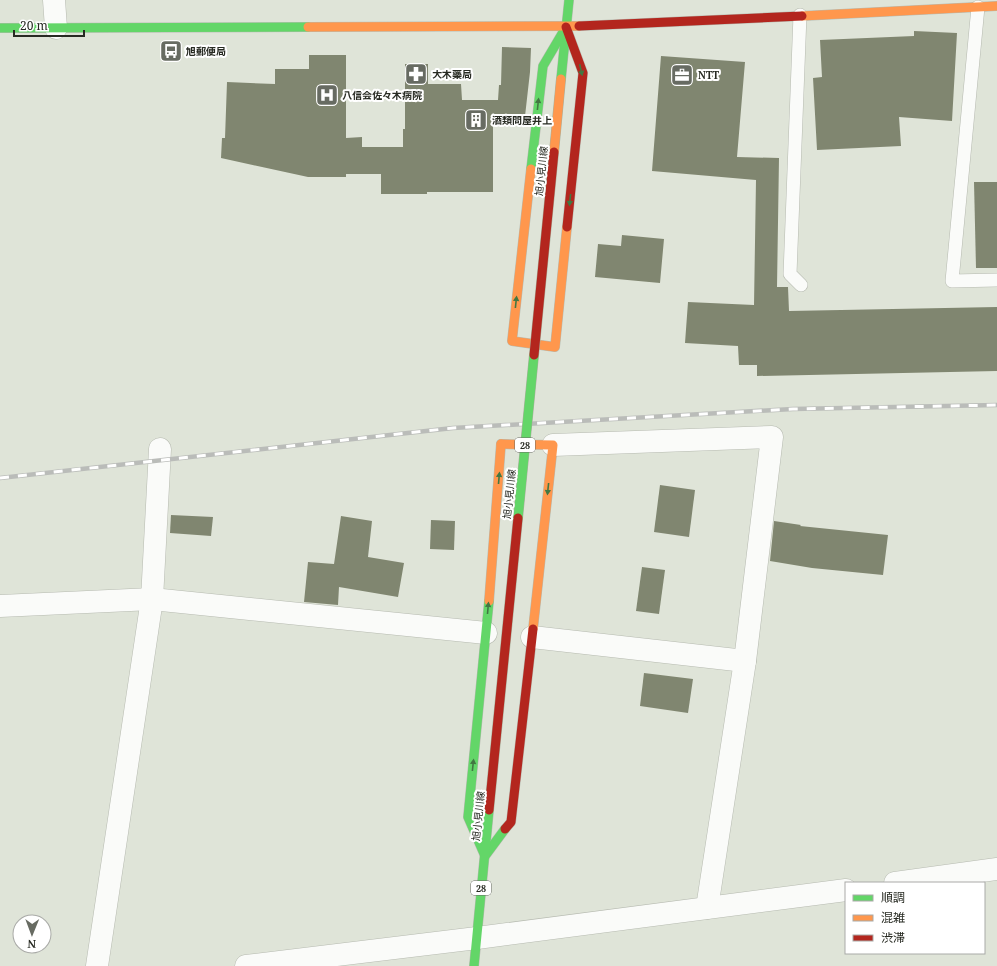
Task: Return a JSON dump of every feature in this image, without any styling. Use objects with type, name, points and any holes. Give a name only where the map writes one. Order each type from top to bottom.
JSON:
[{"type":"main road","name":"旭小見川線","points":[[474,966],[568,0]]},
{"type":"main road","points":[[0,28],[566,27],[997,6]]},
{"type":"main road","points":[[566,27],[583,73],[555,347],[512,341],[543,66],[566,27]]},
{"type":"main road","points":[[501,444],[553,445],[511,822],[485,856],[468,817],[486,633],[501,444]]},
{"type":"street","points":[[54,0],[56,28]]},
{"type":"street","points":[[553,445],[772,437],[745,661],[707,908]]},
{"type":"street","points":[[97,966],[152,599],[160,449]]},
{"type":"street","points":[[0,606],[152,599],[486,633]]},
{"type":"street","points":[[532,637],[745,661]]},
{"type":"street","points":[[902,882],[997,869]]},
{"type":"street","points":[[246,966],[477,938],[845,890]]},
{"type":"lane","points":[[978,7],[952,281],[997,280]]},
{"type":"lane","points":[[800,15],[790,274],[801,285]]},
{"type":"building","points":[[914,31],[957,33],[952,121],[899,117],[901,146],[817,150],[813,78],[822,77],[820,40],[914,36]]},
{"type":"building","points":[[502,47],[531,48],[530,72],[524,125],[493,123],[493,192],[381,194],[381,174],[346,174],[346,177],[308,177],[221,158],[222,138],[225,138],[227,82],[275,84],[275,69],[309,69],[309,55],[346,55],[346,138],[362,137],[362,147],[403,147],[403,129],[405,129],[405,64],[428,64],[428,84],[461,84],[462,100],[498,100],[499,85],[501,85]]},
{"type":"building","points":[[661,56],[745,62],[737,157],[779,158],[777,287],[788,287],[789,311],[997,307],[997,371],[757,376],[757,365],[739,365],[738,346],[685,343],[688,302],[754,305],[756,180],[652,171]]},
{"type":"building","points":[[974,182],[997,182],[997,268],[976,268]]},
{"type":"building","points":[[622,235],[664,239],[660,283],[595,277],[598,244],[621,246]]},
{"type":"building","points":[[660,485],[695,490],[689,537],[654,532]]},
{"type":"building","points":[[171,515],[213,517],[211,536],[170,533]]},
{"type":"building","points":[[341,516],[372,521],[368,557],[404,563],[398,597],[339,587],[338,605],[304,602],[308,562],[334,564]]},
{"type":"building","points":[[431,520],[455,521],[454,550],[430,549]]},
{"type":"building","points":[[774,521],[801,525],[800,526],[888,535],[883,575],[812,568],[770,561]]},
{"type":"building","points":[[642,567],[665,570],[659,614],[636,611]]},
{"type":"building","points":[[644,673],[693,679],[688,713],[640,706]]},
{"type":"railway","points":[[0,478],[453,428],[793,409],[997,405]]},
{"type":"traffic: fast","points":[[561,79],[569,0]]},
{"type":"traffic: fast","points":[[0,28],[308,27]]},
{"type":"traffic: fast","points":[[531,169],[543,66],[566,27]]},
{"type":"traffic: fast","points":[[518,518],[534,355]]},
{"type":"traffic: fast","points":[[489,601],[468,817],[485,856],[505,829]]},
{"type":"traffic: fast","points":[[474,966],[489,810]]},
{"type":"traffic: slow","points":[[802,16],[997,6]]},
{"type":"traffic: slow","points":[[308,27],[579,26]]},
{"type":"traffic: slow","points":[[554,152],[561,79]]},
{"type":"traffic: slow","points":[[531,169],[512,341],[555,347],[567,227]]},
{"type":"traffic: slow","points":[[501,444],[553,445],[533,629]]},
{"type":"traffic: slow","points":[[489,601],[501,444]]},
{"type":"traffic: jam","points":[[579,26],[802,16]]},
{"type":"traffic: jam","points":[[566,27],[583,73],[567,227]]},
{"type":"traffic: jam","points":[[534,355],[554,152]]},
{"type":"traffic: jam","points":[[489,810],[518,518]]},
{"type":"traffic: jam","points":[[505,829],[511,822],[533,629]]},
{"type":"place","name":"旭郵便局","points":[[171,51]]},
{"type":"place","name":"大木藥局","points":[[416,74]]},
{"type":"place","name":"NTT","points":[[682,75]]},
{"type":"place","name":"八信会佐々木病院","points":[[327,95]]},
{"type":"place","name":"酒類問屋井上","points":[[476,120]]}]
